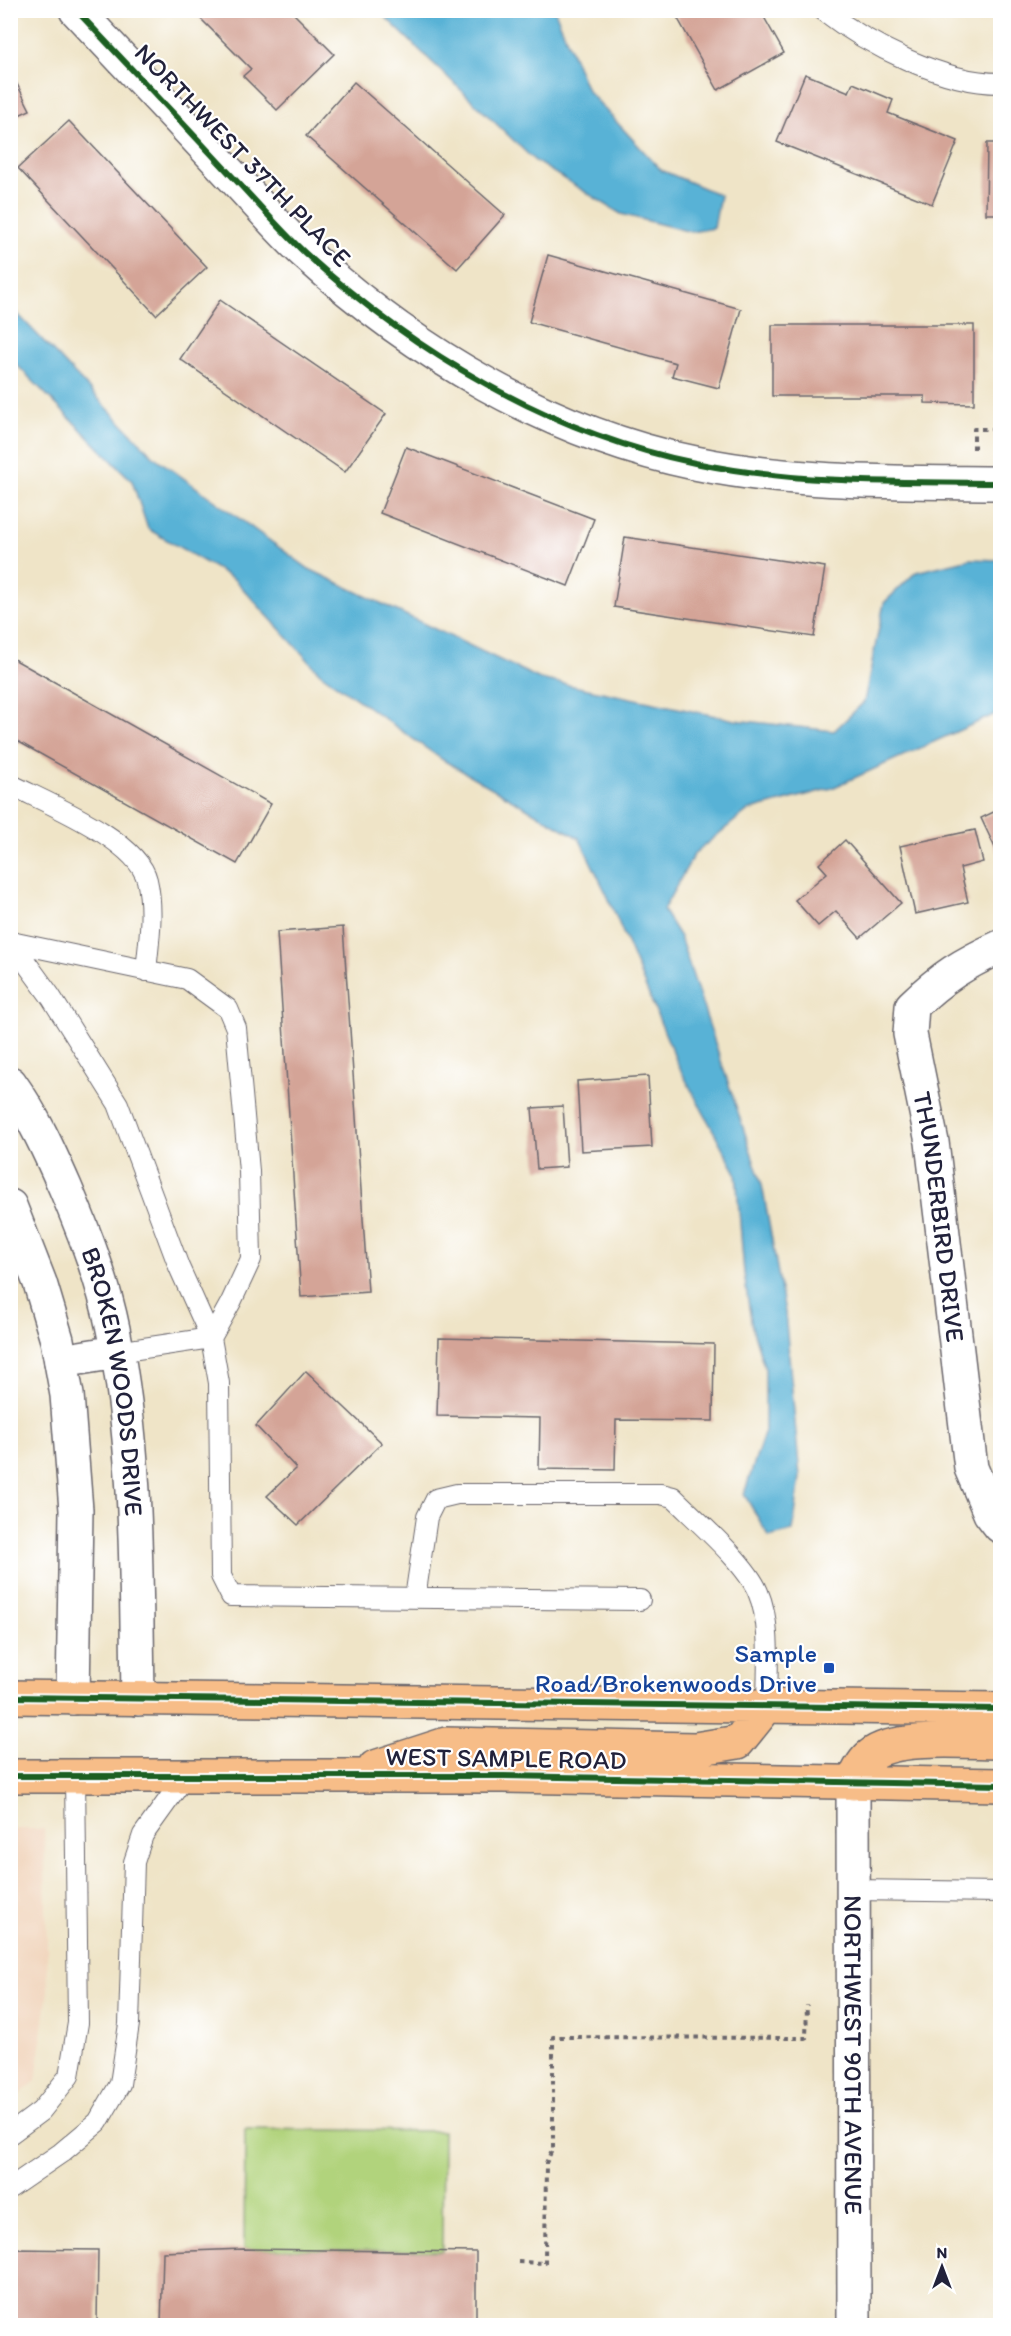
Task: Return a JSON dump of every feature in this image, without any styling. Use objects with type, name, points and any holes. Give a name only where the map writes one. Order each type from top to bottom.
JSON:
[{"type":"main road","points":[[10,1697],[1000,1709]]},
{"type":"main road","points":[[345,1776],[446,1744],[695,1749],[738,1742],[767,1706]]},
{"type":"main road","points":[[853,1783],[858,1771],[872,1754],[907,1741],[1000,1742]]},
{"type":"main road","name":"WEST SAMPLE ROAD","points":[[10,1776],[184,1778],[503,1776],[1000,1785]]},
{"type":"street","name":"NORTHWEST 37TH PLACE","points":[[76,10],[304,252],[374,310],[436,354],[534,410],[613,442],[695,463],[775,476],[870,482],[1000,483]]},
{"type":"street","name":"THUNDERBIRD DRIVE","points":[[1000,948],[963,964],[934,984],[912,1006],[910,1034],[932,1142],[971,1468],[990,1513],[1000,1526]]},
{"type":"street","name":"BROKEN WOODS DRIVE","points":[[10,1083],[47,1146],[73,1206],[95,1265],[113,1326],[124,1387],[135,1513],[138,1699]]},
{"type":"street","name":"BROKEN WOODS DRIVE","points":[[10,1206],[40,1283],[68,1395],[76,1510],[73,1698]]},
{"type":"street","points":[[61,1361],[117,1352]]},
{"type":"street","name":"NORTHWEST 90TH AVENUE","points":[[853,1783],[854,2325]]},
{"type":"lane","points":[[824,10],[848,30],[894,54],[964,79],[1000,83]]},
{"type":"lane","points":[[10,784],[104,832],[137,860],[146,878],[151,918],[146,971]]},
{"type":"lane","points":[[11,942],[187,979],[228,1009],[236,1028],[249,1171],[251,1259],[211,1338]]},
{"type":"lane","points":[[11,942],[51,997],[118,1104],[178,1267],[211,1338],[219,1383],[220,1576],[231,1596],[640,1600]]},
{"type":"lane","points":[[117,1352],[211,1338]]},
{"type":"lane","points":[[415,1598],[426,1517],[436,1499],[457,1494],[661,1494],[673,1497],[745,1570],[759,1593],[766,1630],[767,1706]]},
{"type":"lane","points":[[10,2134],[41,2111],[69,2076],[71,2065],[78,2023],[75,1776]]},
{"type":"lane","points":[[10,2188],[61,2153],[98,2122],[120,2084],[129,2024],[134,1862],[143,1834],[184,1778]]},
{"type":"lane","points":[[852,1890],[1000,1892]]},
{"type":"path","points":[[518,2262],[545,2263],[546,2163],[553,2148],[553,2037],[806,2038],[807,2006]]},
{"type":"shaded area","points":[[11,1829],[44,1829],[48,1990],[36,2081],[11,2101]]},
{"type":"green space","points":[[245,2129],[443,2131],[442,2251],[244,2249]]},
{"type":"water","points":[[379,11],[555,11],[587,90],[661,170],[720,195],[714,228],[691,232],[621,214],[535,161]]},
{"type":"water","points":[[11,307],[153,456],[309,569],[540,679],[735,720],[834,731],[864,702],[884,603],[916,572],[970,559],[1000,560],[1000,712],[832,788],[747,811],[695,853],[663,910],[680,937],[762,1185],[785,1312],[800,1477],[793,1531],[769,1537],[744,1494],[765,1431],[765,1369],[752,1327],[744,1273],[736,1173],[679,1067],[608,897],[579,838],[443,760],[320,673],[234,579],[148,529],[132,481],[11,359]]},
{"type":"building","points":[[192,10],[290,10],[334,54],[277,110],[243,76],[251,69]]},
{"type":"building","points":[[673,10],[760,10],[784,53],[718,90]]},
{"type":"building","points":[[10,70],[30,110],[10,119]]},
{"type":"building","points":[[805,74],[849,92],[853,83],[893,100],[888,113],[958,141],[932,204],[777,142]]},
{"type":"building","points":[[354,82],[505,215],[457,269],[306,136]]},
{"type":"building","points":[[69,121],[207,267],[156,315],[18,168]]},
{"type":"building","points":[[987,143],[1000,143],[1000,214],[986,214]]},
{"type":"building","points":[[548,255],[741,309],[719,388],[672,376],[676,363],[529,322]]},
{"type":"building","points":[[220,300],[386,414],[345,472],[180,359]]},
{"type":"building","points":[[772,325],[974,325],[974,404],[925,403],[925,396],[772,396]]},
{"type":"building","points":[[406,447],[594,519],[568,586],[380,513]]},
{"type":"building","points":[[625,537],[825,567],[814,637],[614,607]]},
{"type":"building","points":[[10,657],[271,804],[237,864],[10,737]]},
{"type":"building","points":[[1000,809],[1000,850],[997,852],[981,818]]},
{"type":"building","points":[[975,830],[983,862],[960,868],[968,902],[915,914],[900,846]]},
{"type":"building","points":[[845,840],[901,903],[860,938],[836,911],[818,926],[795,900],[827,873],[819,864]]},
{"type":"building","points":[[343,927],[368,1292],[301,1297],[277,932]]},
{"type":"building","points":[[648,1076],[652,1147],[581,1151],[577,1081]]},
{"type":"building","points":[[563,1106],[567,1167],[537,1169],[532,1108]]},
{"type":"building","points":[[439,1338],[714,1344],[713,1421],[616,1420],[615,1470],[539,1469],[540,1418],[437,1416]]},
{"type":"building","points":[[306,1371],[382,1443],[298,1525],[267,1496],[296,1468],[256,1426]]},
{"type":"building","points":[[10,2249],[98,2250],[97,2326],[10,2326]]},
{"type":"building","points":[[244,2249],[476,2252],[476,2326],[161,2326],[163,2252]]},
{"type":"cycle path","points":[[76,10],[276,224],[347,290],[438,355],[536,410],[588,432],[641,449],[733,470],[848,481],[1000,483]]},
{"type":"cycle path","points":[[10,1697],[1000,1709]]},
{"type":"cycle path","points":[[10,1776],[503,1776],[1000,1785]]},
{"type":"place","name":"Sample Road/Brokenwoods Drive","points":[[829,1668]]}]
